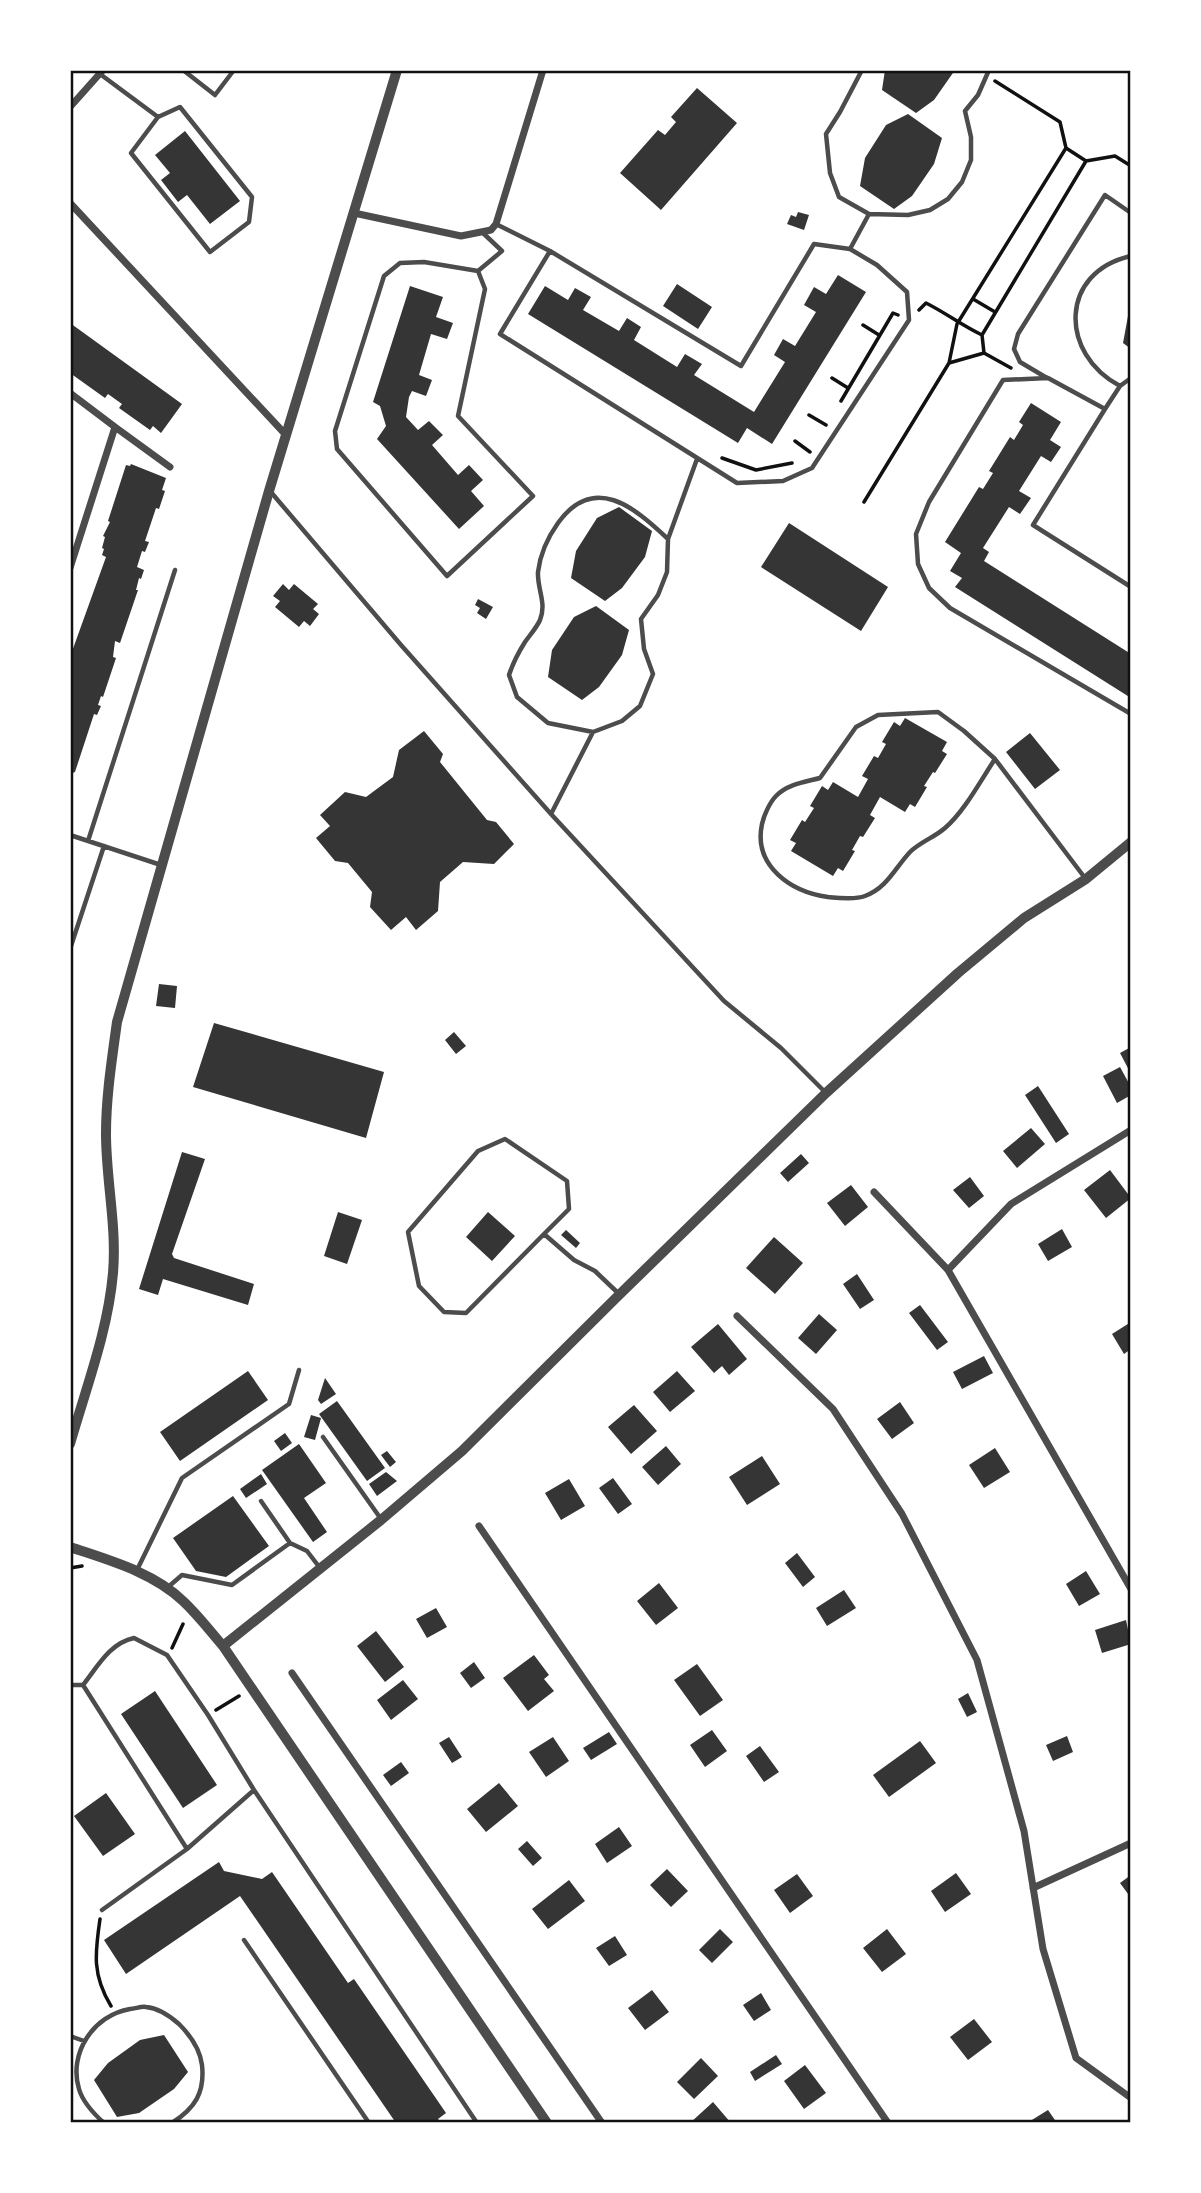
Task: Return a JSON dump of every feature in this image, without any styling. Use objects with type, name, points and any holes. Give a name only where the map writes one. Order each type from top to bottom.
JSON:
[{"type":"street","points":[[70,1444],[107,1315],[113,1272],[113,1227],[106,1135],[109,1077],[117,1022],[269,491],[397,70]]},
{"type":"street","points":[[354,213],[461,236],[491,230],[496,224],[543,70]]},
{"type":"street","points":[[70,107],[102,72]]},
{"type":"street","points":[[70,204],[286,435]]},
{"type":"street","points":[[70,393],[170,467]]},
{"type":"street","points":[[70,568],[115,427]]},
{"type":"street","points":[[223,1646],[382,1520],[462,1451],[826,1093],[958,973],[1024,918],[1086,879],[1131,842]]},
{"type":"street","points":[[948,1270],[1011,1204],[1131,1130]]},
{"type":"street","points":[[874,1192],[948,1270],[1131,1589]]},
{"type":"street","points":[[737,1316],[833,1409],[902,1514],[977,1660],[1024,1831],[1044,1949],[1076,2058],[1131,2098]]},
{"type":"street","points":[[479,1526],[888,2123]]},
{"type":"street","points":[[70,1547],[136,1571],[167,1588],[182,1600],[223,1646],[547,2123]]},
{"type":"street","points":[[292,1674],[602,2123]]},
{"type":"street","points":[[1033,1888],[1131,1843]]},
{"type":"lane","points":[[183,70],[215,94],[233,70]]},
{"type":"lane","points":[[856,70],[862,71],[826,134],[830,173],[839,197],[869,214],[908,215],[930,210],[948,199],[962,182],[971,160],[971,137],[965,111],[978,95],[988,73]]},
{"type":"lane","points":[[102,72],[158,117]]},
{"type":"lane","points":[[180,107],[252,197],[249,222],[210,252],[131,153],[158,117],[180,107]]},
{"type":"lane","points":[[1105,409],[1020,362],[1014,349],[1018,334],[1105,195],[1131,213]]},
{"type":"lane","points":[[850,249],[869,214]]},
{"type":"lane","points":[[496,224],[550,251],[741,366],[814,244],[850,249],[877,265],[907,292],[909,320],[812,468],[783,481],[737,483],[500,334],[550,251]]},
{"type":"lane","points":[[478,271],[485,289],[458,416],[533,496],[447,576],[337,449],[335,431],[384,276],[400,263],[424,262],[478,271],[502,251],[482,232]]},
{"type":"lane","points":[[1120,386],[1093,367],[1083,352],[1076,336],[1074,316],[1086,285],[1101,268],[1115,259],[1131,256]]},
{"type":"lane","points":[[1048,378],[1003,380],[929,502],[916,534],[918,564],[929,587],[950,608],[1131,714]]},
{"type":"lane","points":[[1131,378],[1120,386],[1033,525],[1131,586]]},
{"type":"lane","points":[[668,539],[643,516],[617,502],[597,496],[570,507],[546,545],[538,574],[543,602],[540,620],[515,658],[509,675],[517,697],[548,723],[593,732],[622,721],[640,706],[653,674],[645,649],[641,619],[658,596],[667,572],[668,539],[697,459]]},
{"type":"lane","points":[[269,491],[551,814],[724,1000],[781,1048],[826,1093]]},
{"type":"lane","points":[[88,841],[175,570]]},
{"type":"lane","points":[[995,759],[946,828],[910,852],[889,881],[864,897],[838,898],[812,894],[790,885],[771,869],[762,854],[760,832],[764,817],[776,796],[793,785],[820,778],[856,727],[878,715],[938,712],[964,730],[995,759],[1086,879]]},
{"type":"lane","points":[[551,814],[593,732]]},
{"type":"lane","points":[[70,835],[162,865]]},
{"type":"lane","points":[[70,949],[104,846]]},
{"type":"lane","points":[[505,1139],[567,1181],[569,1209],[544,1234],[466,1313],[444,1312],[419,1286],[408,1233],[478,1151],[505,1139]]},
{"type":"lane","points":[[544,1234],[574,1260],[595,1271],[620,1294]]},
{"type":"lane","points":[[136,1571],[182,1478],[289,1404],[299,1370]]},
{"type":"lane","points":[[323,1437],[382,1520]]},
{"type":"lane","points":[[261,1501],[290,1543],[307,1551],[320,1569]]},
{"type":"lane","points":[[167,1588],[182,1575],[232,1584],[290,1543]]},
{"type":"lane","points":[[83,1685],[111,1650],[122,1641],[134,1638],[167,1656],[477,2123]]},
{"type":"lane","points":[[70,1685],[83,1685]]},
{"type":"lane","points":[[83,1685],[187,1849]]},
{"type":"lane","points":[[102,1910],[187,1849],[254,1790]]},
{"type":"lane","points":[[244,1940],[369,2123]]},
{"type":"lane","points":[[104,2123],[90,2110],[79,2090],[76,2065],[84,2041],[102,2020],[146,2007],[170,2016],[188,2033],[200,2054],[204,2081],[195,2102],[172,2123]]},
{"type":"lane","points":[[70,2036],[84,2041]]},
{"type":"path","points":[[988,73],[1060,122],[1066,148],[1086,161],[1115,156],[1131,166]]},
{"type":"path","points":[[864,502],[949,363],[957,324],[1066,148]]},
{"type":"path","points":[[984,353],[982,335],[1086,161]]},
{"type":"path","points":[[974,299],[996,312]]},
{"type":"path","points":[[837,407],[893,313],[909,320],[926,303],[943,311],[957,324],[982,335]]},
{"type":"path","points":[[863,325],[880,336]]},
{"type":"path","points":[[949,363],[984,353],[1020,372]]},
{"type":"path","points":[[832,378],[848,388]]},
{"type":"path","points":[[809,415],[826,425]]},
{"type":"path","points":[[820,434],[831,416]]},
{"type":"path","points":[[795,441],[810,452]]},
{"type":"path","points":[[804,457],[815,443]]},
{"type":"path","points":[[720,458],[756,470],[797,462]]},
{"type":"path","points":[[167,1656],[184,1626],[178,1617]]},
{"type":"path","points":[[208,1715],[244,1693]]},
{"type":"path","points":[[102,1910],[95,1949],[97,1970],[100,1988],[116,2014]]},
{"type":"building","points":[[885,70],[955,70],[934,100],[916,113],[882,90]]},
{"type":"building","points":[[697,88],[737,123],[661,210],[620,173],[658,130],[665,135],[676,122],[671,117]]},
{"type":"building","points":[[908,114],[942,138],[934,164],[912,196],[894,209],[860,186],[865,158],[886,125]]},
{"type":"building","points":[[185,131],[240,201],[210,224],[187,195],[178,202],[161,180],[170,173],[155,155]]},
{"type":"building","points":[[798,212],[809,215],[804,230],[787,224],[791,215],[796,217]]},
{"type":"building","points":[[838,275],[866,292],[772,444],[747,428],[738,443],[528,314],[545,286],[568,300],[575,288],[591,297],[583,310],[619,331],[627,318],[641,327],[634,340],[677,367],[685,354],[702,364],[694,375],[754,412],[785,362],[774,355],[783,339],[795,346],[816,312],[804,305],[814,287],[826,294]]},
{"type":"building","points":[[677,284],[712,307],[698,329],[663,306]]},
{"type":"building","points":[[410,286],[443,297],[436,317],[453,323],[447,339],[431,334],[419,375],[432,380],[426,396],[412,391],[406,417],[418,430],[429,421],[443,435],[432,445],[458,475],[469,465],[483,480],[471,491],[484,506],[459,529],[377,439],[386,426],[380,406],[373,402]]},
{"type":"building","points":[[1131,311],[1131,349],[1123,343]]},
{"type":"building","points":[[70,323],[182,404],[161,433],[153,426],[150,430],[119,408],[122,404],[108,394],[105,398],[70,373]]},
{"type":"building","points":[[1031,403],[1061,422],[1050,440],[1061,447],[1051,462],[1041,456],[1019,491],[1031,498],[1020,514],[1009,507],[983,548],[989,552],[984,561],[1131,654],[1131,698],[955,587],[962,578],[950,571],[961,553],[945,542],[979,487],[983,489],[993,473],[989,471],[1010,437],[1014,440],[1023,425],[1019,422]]},
{"type":"building","points":[[131,464],[166,478],[162,490],[165,491],[145,541],[149,542],[145,552],[142,551],[137,567],[144,570],[141,579],[139,578],[138,590],[120,643],[115,641],[113,657],[116,658],[98,705],[101,706],[97,715],[94,714],[75,772],[70,774],[70,657],[106,557],[102,555],[103,536],[110,522],[108,521],[126,465]]},
{"type":"building","points":[[619,507],[652,531],[645,557],[622,588],[605,601],[571,578],[576,551],[597,518]]},
{"type":"building","points":[[789,523],[888,587],[861,631],[761,567]]},
{"type":"building","points":[[283,584],[289,590],[294,584],[318,604],[313,609],[319,614],[310,626],[304,621],[299,627],[275,607],[280,601],[273,596]]},
{"type":"building","points":[[478,599],[493,607],[486,619],[477,613],[480,608],[475,605]]},
{"type":"building","points":[[596,606],[629,630],[622,655],[599,687],[582,700],[548,677],[552,650],[574,617]]},
{"type":"building","points":[[905,718],[947,742],[942,751],[947,754],[924,786],[927,787],[915,807],[910,804],[905,812],[880,797],[870,815],[875,818],[863,837],[860,836],[843,871],[838,868],[833,876],[791,851],[796,843],[790,840],[802,820],[805,822],[814,808],[810,806],[822,786],[828,790],[833,782],[858,797],[868,779],[862,776],[874,756],[878,758],[886,744],[882,742],[894,722],[900,726]]},
{"type":"building","points":[[424,731],[443,754],[440,762],[487,820],[496,822],[514,844],[494,864],[463,862],[440,882],[438,911],[416,930],[406,917],[391,930],[370,907],[372,892],[348,863],[335,861],[316,838],[330,826],[320,815],[345,792],[366,797],[393,777],[399,750]]},
{"type":"building","points":[[1030,733],[1060,770],[1035,789],[1006,752]]},
{"type":"building","points":[[159,984],[177,986],[175,1008],[156,1006]]},
{"type":"building","points":[[214,1023],[384,1072],[366,1138],[193,1087]]},
{"type":"building","points":[[454,1032],[466,1046],[456,1054],[445,1040]]},
{"type":"building","points":[[1131,1047],[1131,1074],[1120,1053]]},
{"type":"building","points":[[1120,1067],[1131,1087],[1131,1095],[1117,1103],[1103,1076]]},
{"type":"building","points":[[1038,1086],[1069,1134],[1056,1143],[1025,1095]]},
{"type":"building","points":[[1031,1128],[1045,1144],[1017,1168],[1003,1151]]},
{"type":"building","points":[[182,1152],[205,1159],[172,1254],[174,1258],[254,1284],[248,1305],[163,1279],[158,1295],[139,1289]]},
{"type":"building","points":[[801,1154],[809,1163],[788,1182],[780,1173]]},
{"type":"building","points":[[1110,1170],[1131,1198],[1106,1218],[1084,1190]]},
{"type":"building","points":[[970,1177],[984,1196],[969,1208],[953,1190]]},
{"type":"building","points":[[851,1185],[868,1207],[845,1226],[827,1203]]},
{"type":"building","points":[[338,1212],[362,1220],[347,1264],[324,1256]]},
{"type":"building","points":[[488,1212],[515,1236],[492,1261],[466,1237]]},
{"type":"building","points":[[1062,1229],[1072,1247],[1048,1261],[1038,1244]]},
{"type":"building","points":[[566,1230],[580,1243],[576,1248],[561,1235]]},
{"type":"building","points":[[774,1237],[803,1263],[775,1294],[746,1268]]},
{"type":"building","points":[[857,1274],[874,1300],[860,1309],[843,1284]]},
{"type":"building","points":[[920,1305],[948,1342],[937,1350],[909,1313]]},
{"type":"building","points":[[819,1314],[837,1330],[816,1354],[798,1338]]},
{"type":"building","points":[[1131,1322],[1131,1349],[1124,1354],[1112,1334]]},
{"type":"building","points":[[718,1324],[747,1359],[729,1375],[722,1366],[714,1373],[691,1347]]},
{"type":"building","points":[[984,1356],[993,1373],[962,1389],[953,1372]]},
{"type":"building","points":[[248,1371],[268,1400],[180,1461],[160,1432]]},
{"type":"building","points":[[677,1371],[695,1391],[670,1412],[653,1392]]},
{"type":"building","points":[[325,1378],[336,1394],[321,1404],[318,1400]]},
{"type":"building","points":[[337,1401],[385,1468],[367,1481],[319,1414]]},
{"type":"building","points":[[900,1402],[914,1423],[892,1439],[877,1419]]},
{"type":"building","points":[[634,1405],[657,1431],[631,1454],[608,1427]]},
{"type":"building","points":[[311,1415],[321,1418],[315,1440],[304,1437]]},
{"type":"building","points":[[285,1433],[292,1443],[281,1451],[274,1441]]},
{"type":"building","points":[[299,1444],[326,1483],[304,1498],[327,1532],[313,1542],[262,1470]]},
{"type":"building","points":[[666,1446],[681,1464],[658,1485],[642,1467]]},
{"type":"building","points":[[995,1448],[1010,1472],[984,1488],[969,1465]]},
{"type":"building","points":[[387,1451],[396,1462],[390,1467],[381,1455]]},
{"type":"building","points":[[762,1456],[780,1484],[747,1505],[729,1477]]},
{"type":"building","points":[[386,1472],[397,1481],[377,1496],[369,1484]]},
{"type":"building","points":[[261,1474],[267,1484],[246,1498],[240,1489]]},
{"type":"building","points":[[613,1478],[632,1504],[618,1514],[599,1488]]},
{"type":"building","points":[[569,1479],[585,1506],[561,1520],[545,1493]]},
{"type":"building","points":[[233,1496],[269,1546],[226,1577],[196,1571],[173,1538]]},
{"type":"building","points":[[797,1553],[815,1577],[803,1587],[785,1563]]},
{"type":"building","points":[[1086,1571],[1100,1594],[1079,1606],[1066,1584]]},
{"type":"building","points":[[659,1583],[678,1608],[656,1625],[637,1601]]},
{"type":"building","points":[[844,1590],[856,1608],[827,1626],[816,1608]]},
{"type":"building","points":[[436,1608],[447,1627],[427,1638],[416,1619]]},
{"type":"building","points":[[1126,1620],[1131,1644],[1102,1653],[1095,1630]]},
{"type":"building","points":[[376,1631],[404,1667],[385,1682],[357,1646]]},
{"type":"building","points":[[534,1655],[549,1675],[544,1679],[554,1691],[528,1711],[503,1678]]},
{"type":"building","points":[[474,1662],[485,1678],[471,1688],[460,1673]]},
{"type":"building","points":[[697,1664],[723,1700],[700,1716],[674,1680]]},
{"type":"building","points":[[403,1680],[418,1699],[391,1720],[377,1700]]},
{"type":"building","points":[[155,1691],[217,1785],[183,1808],[121,1714]]},
{"type":"building","points":[[968,1693],[977,1712],[967,1717],[958,1699]]},
{"type":"building","points":[[712,1730],[727,1751],[705,1767],[690,1745]]},
{"type":"building","points":[[609,1732],[617,1744],[591,1760],[583,1748]]},
{"type":"building","points":[[1067,1736],[1073,1752],[1053,1761],[1046,1745]]},
{"type":"building","points":[[449,1737],[462,1757],[452,1763],[439,1743]]},
{"type":"building","points":[[553,1737],[569,1761],[546,1777],[529,1752]]},
{"type":"building","points":[[920,1741],[936,1763],[889,1797],[873,1775]]},
{"type":"building","points":[[760,1746],[779,1772],[764,1782],[746,1756]]},
{"type":"building","points":[[401,1762],[409,1773],[391,1786],[383,1775]]},
{"type":"building","points":[[499,1783],[518,1806],[486,1832],[467,1809]]},
{"type":"building","points":[[106,1793],[135,1834],[103,1856],[74,1816]]},
{"type":"building","points":[[619,1827],[632,1846],[607,1863],[595,1844]]},
{"type":"building","points":[[527,1841],[542,1858],[533,1866],[518,1849]]},
{"type":"building","points":[[219,1862],[224,1871],[262,1879],[272,1872],[348,1983],[354,1979],[446,2113],[438,2119],[441,2123],[396,2123],[240,1896],[126,1974],[104,1940]]},
{"type":"building","points":[[667,1869],[688,1891],[671,1907],[650,1885]]},
{"type":"building","points":[[956,1873],[971,1894],[945,1912],[931,1891]]},
{"type":"building","points":[[797,1874],[813,1896],[790,1913],[774,1890]]},
{"type":"building","points":[[1131,1875],[1131,1898],[1120,1883]]},
{"type":"building","points":[[569,1880],[585,1901],[548,1929],[532,1909]]},
{"type":"building","points":[[720,1929],[733,1942],[712,1963],[699,1950]]},
{"type":"building","points":[[887,1929],[906,1954],[882,1972],[863,1948]]},
{"type":"building","points":[[615,1936],[627,1955],[609,1966],[596,1948]]},
{"type":"building","points":[[652,1990],[669,2012],[645,2030],[628,2008]]},
{"type":"building","points":[[761,1993],[771,2010],[754,2021],[743,2005]]},
{"type":"building","points":[[974,2019],[992,2042],[968,2060],[950,2037]]},
{"type":"building","points":[[164,2035],[188,2072],[174,2089],[139,2113],[117,2117],[94,2080],[108,2063],[140,2040]]},
{"type":"building","points":[[776,2055],[782,2064],[755,2081],[750,2072]]},
{"type":"building","points":[[701,2058],[718,2076],[694,2099],[677,2082]]},
{"type":"building","points":[[805,2065],[826,2093],[804,2109],[784,2081]]},
{"type":"building","points":[[713,2102],[731,2123],[690,2123]]},
{"type":"building","points":[[1048,2110],[1057,2123],[1027,2123]]}]
